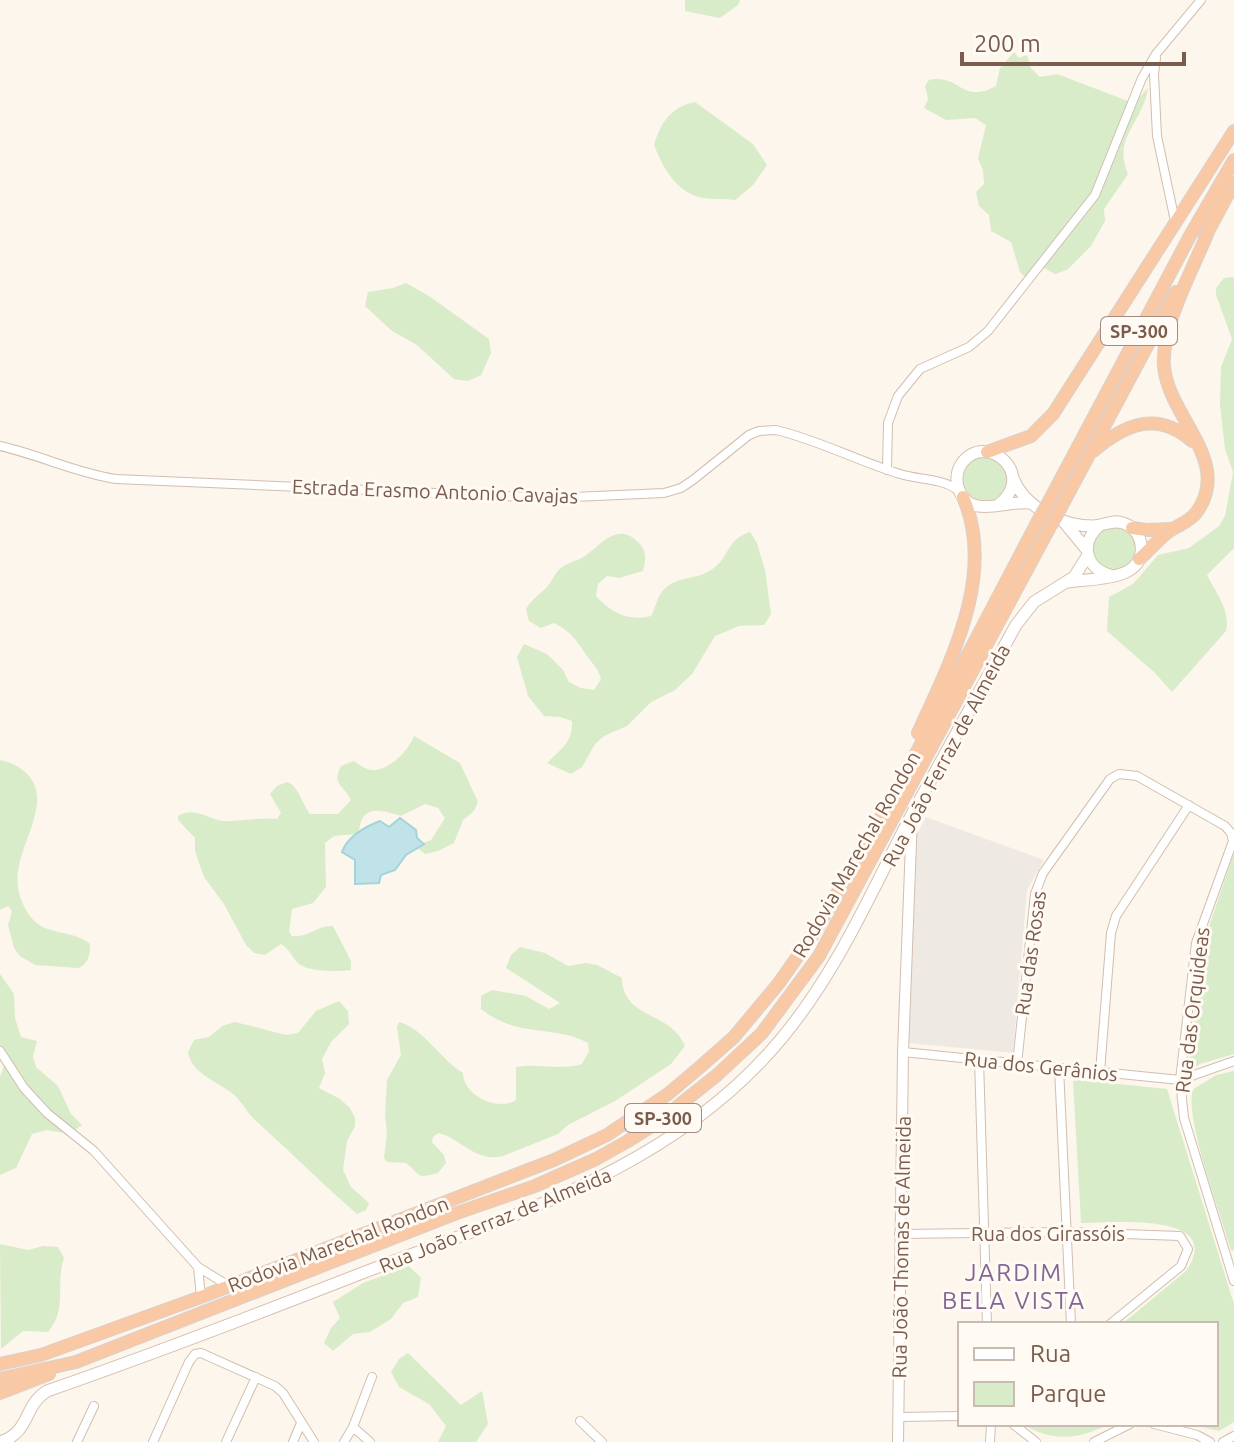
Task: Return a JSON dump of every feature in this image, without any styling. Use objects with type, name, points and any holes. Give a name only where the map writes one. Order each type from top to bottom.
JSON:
[{"type":"highway","points":[[987,452],[1031,436],[1053,414],[1234,131]]},
{"type":"highway","name":"Rodovia Marechal Rondon","points":[[0,1379],[76,1362],[457,1213],[547,1181],[596,1159],[648,1129],[717,1075],[762,1033],[819,956],[1052,516],[1191,234],[1234,160]]},
{"type":"highway","name":"Rodovia Marechal Rondon","points":[[0,1364],[41,1355],[201,1297],[554,1160],[607,1135],[668,1094],[734,1037],[779,983],[849,875],[1086,456],[1234,183]]},
{"type":"highway","points":[[1139,559],[1173,529],[1190,520],[1207,492],[1208,463],[1174,402],[1167,386],[1164,364],[1171,322],[1208,232]]},
{"type":"highway","points":[[1086,456],[1122,431],[1151,423],[1161,423],[1181,431],[1203,450]]},
{"type":"highway","points":[[900,784],[908,755],[968,609],[974,581],[975,542],[961,494]]},
{"type":"highway","points":[[1132,528],[1173,529]]},
{"type":"highway","points":[[0,1393],[39,1380],[76,1362]]},
{"type":"main road","points":[[1030,503],[1014,502],[983,508],[975,506],[961,494],[957,475],[967,458],[987,452],[1002,458],[1020,492],[1030,503],[1052,516],[1087,553],[1096,569],[1110,575],[1127,572],[1139,559],[1141,542],[1132,528],[1112,521],[1099,526],[1090,536],[1087,553]]},
{"type":"main road","points":[[998,505],[1009,494],[1013,478]]},
{"type":"main road","points":[[1052,516],[1099,526]]},
{"type":"main road","name":"Rua João Ferraz de Almeida","points":[[1068,582],[1080,571],[1087,553]]},
{"type":"main road","name":"Rua João Ferraz de Almeida","points":[[0,1442],[20,1431],[30,1410],[47,1391],[580,1189],[619,1170],[690,1124],[749,1073],[779,1041],[819,988],[857,926],[912,815],[1024,614],[1047,592],[1068,582],[1110,575]]},
{"type":"street","points":[[892,471],[888,423],[898,396],[920,369],[969,347],[988,331],[1095,195],[1142,78],[1156,54],[1201,0]]},
{"type":"street","points":[[1156,54],[1157,136],[1175,221]]},
{"type":"street","points":[[1170,193],[1181,198],[1189,197]]},
{"type":"street","name":"Estrada Erasmo Antonio Cavajas","points":[[0,446],[90,475],[116,479],[551,498],[664,493],[681,488],[749,435],[776,430],[892,471],[921,480],[942,482]]},
{"type":"street","points":[[942,482],[957,475]]},
{"type":"street","points":[[942,482],[961,494]]},
{"type":"street","name":"Rua das Rosas","points":[[1017,1064],[1035,894],[1043,873],[1110,779],[1119,774],[1137,776],[1189,805]]},
{"type":"street","points":[[1100,1072],[1111,933],[1116,916],[1189,805]]},
{"type":"street","name":"Rua das Orquideas","points":[[1189,805],[1225,826],[1233,841],[1196,943],[1180,1080],[1184,1118],[1230,1255],[1234,1281]]},
{"type":"street","name":"Rua João Thomas de Almeida","points":[[898,1441],[903,1052],[912,815]]},
{"type":"street","points":[[0,1051],[24,1088],[47,1113],[94,1151],[198,1267],[229,1286]]},
{"type":"street","name":"Rua dos Gerânios","points":[[903,1052],[1180,1080]]},
{"type":"street","points":[[979,1060],[987,1322]]},
{"type":"street","points":[[1180,1080],[1234,1061]]},
{"type":"street","points":[[1059,1068],[1071,1322]]},
{"type":"street","name":"Rua dos Girassóis","points":[[899,1234],[1068,1232],[1169,1233],[1180,1236],[1188,1249],[1181,1266],[1112,1322]]},
{"type":"street","points":[[198,1267],[201,1297]]},
{"type":"street","points":[[153,1442],[195,1354],[201,1353],[275,1386],[283,1393],[314,1442]]},
{"type":"street","points":[[226,1442],[256,1377]]},
{"type":"street","points":[[344,1442],[372,1377]]},
{"type":"street","points":[[77,1442],[94,1406]]},
{"type":"street","points":[[899,1417],[958,1416]]},
{"type":"street","points":[[580,1421],[602,1442]]},
{"type":"street","points":[[293,1442],[301,1423]]},
{"type":"street","points":[[1016,1426],[1036,1442]]},
{"type":"street","points":[[1094,1442],[1126,1426]]},
{"type":"street","points":[[1162,1426],[1197,1435],[1210,1442]]},
{"type":"street","points":[[353,1427],[370,1442]]},
{"type":"street","points":[[1223,1442],[1234,1436]]},
{"type":"shaded area","points":[[926,817],[1044,860],[1027,890],[1013,1053],[909,1043],[917,834]]},
{"type":"green space","points":[[685,0],[740,0],[720,18],[685,11]]},
{"type":"green space","points":[[1014,52],[1019,58],[1027,55],[1031,68],[1040,77],[1057,74],[1128,101],[1137,100],[1148,88],[1141,111],[1126,140],[1124,161],[1128,174],[1104,209],[1105,221],[1091,246],[1067,270],[1055,274],[1044,268],[1031,276],[1024,276],[1011,242],[991,231],[989,215],[979,206],[976,192],[984,184],[978,158],[986,125],[975,118],[946,120],[924,108],[928,99],[925,86],[929,80],[947,81],[968,91],[985,91],[996,86],[1000,68]]},
{"type":"green space","points":[[695,102],[753,144],[767,165],[753,185],[735,200],[704,198],[686,191],[672,179],[654,145],[668,117],[679,108]]},
{"type":"green space","points":[[1234,277],[1234,548],[1207,575],[1225,609],[1226,631],[1172,692],[1107,631],[1109,597],[1133,584],[1158,555],[1189,548],[1219,526],[1225,516],[1233,472],[1225,449],[1220,405],[1221,367],[1232,339],[1216,288],[1224,278]]},
{"type":"green space","points":[[406,283],[489,339],[491,353],[481,375],[468,381],[454,379],[417,345],[392,331],[365,306],[368,292]]},
{"type":"green space","points":[[985,456],[1001,463],[1008,479],[1001,495],[985,502],[969,495],[962,479],[969,463]]},
{"type":"green space","points":[[1114,526],[1130,532],[1136,548],[1130,564],[1114,570],[1098,564],[1092,548],[1098,532]]},
{"type":"green space","points":[[750,532],[757,543],[765,570],[771,614],[764,625],[739,626],[715,636],[692,674],[675,690],[651,702],[627,726],[604,736],[595,744],[582,767],[571,774],[547,763],[568,740],[572,721],[544,716],[528,696],[517,657],[524,644],[547,654],[563,670],[569,682],[581,688],[594,690],[601,679],[597,669],[565,630],[554,623],[541,628],[529,621],[526,609],[558,571],[616,534],[630,536],[644,552],[643,571],[619,578],[607,576],[598,584],[596,596],[620,614],[643,618],[651,616],[666,587],[711,570],[736,539]]},
{"type":"green space","points":[[414,736],[460,763],[478,802],[474,811],[463,820],[454,843],[425,854],[417,848],[431,840],[445,818],[438,808],[425,804],[401,816],[379,811],[367,813],[360,824],[359,834],[334,836],[325,843],[326,887],[313,903],[292,909],[289,932],[292,936],[298,936],[333,926],[351,961],[351,970],[324,971],[304,967],[281,944],[265,955],[254,953],[204,877],[195,851],[195,838],[178,820],[178,816],[190,812],[223,821],[277,819],[281,813],[270,794],[277,786],[287,782],[297,791],[310,814],[338,814],[351,800],[338,781],[341,766],[354,761],[370,770],[385,767],[403,753]]},
{"type":"green space","points":[[0,760],[15,765],[27,774],[37,794],[34,817],[18,873],[22,901],[36,923],[90,944],[88,958],[79,968],[35,965],[20,956],[14,948],[8,925],[12,911],[8,906],[0,910]]},
{"type":"green space","points":[[1234,853],[1234,1054],[1200,1064],[1187,1073],[1203,944]]},
{"type":"green space","points":[[520,947],[545,953],[568,966],[585,963],[597,965],[622,978],[624,992],[630,1001],[669,1026],[685,1046],[671,1064],[615,1101],[568,1125],[558,1134],[503,1156],[484,1156],[438,1133],[432,1142],[444,1155],[446,1163],[438,1173],[422,1176],[406,1163],[387,1162],[384,1158],[387,1080],[401,1055],[399,1022],[424,1037],[463,1073],[464,1081],[475,1094],[491,1103],[516,1100],[516,1067],[582,1064],[589,1051],[588,1043],[575,1037],[509,1024],[481,1009],[481,996],[492,990],[526,996],[549,1009],[560,1003],[506,968],[511,955]]},
{"type":"green space","points":[[0,974],[14,994],[15,1018],[21,1037],[37,1041],[33,1057],[36,1067],[58,1086],[71,1114],[82,1125],[69,1134],[47,1130],[32,1134],[16,1168],[0,1175],[0,1077],[5,1063],[0,1051]]},
{"type":"green space","points":[[339,1001],[348,1011],[349,1024],[331,1042],[322,1059],[325,1073],[319,1088],[340,1099],[355,1118],[355,1126],[347,1141],[343,1170],[351,1187],[369,1203],[366,1210],[357,1214],[256,1121],[236,1096],[199,1071],[188,1052],[194,1040],[209,1037],[222,1026],[235,1022],[286,1035],[298,1033],[316,1011]]},
{"type":"green space","points":[[1234,1071],[1234,1251],[1231,1250],[1204,1165],[1194,1123],[1192,1090],[1216,1075]]},
{"type":"green space","points":[[1073,1081],[1167,1089],[1234,1304],[1234,1422],[1219,1431],[1198,1426],[1218,1426],[1218,1322],[1124,1322],[1186,1271],[1194,1252],[1191,1238],[1179,1229],[1160,1224],[1081,1223]]},
{"type":"green space","points":[[0,1244],[28,1250],[43,1246],[58,1247],[64,1258],[58,1314],[48,1332],[23,1331],[1,1349]]},
{"type":"green space","points":[[409,1266],[421,1278],[418,1297],[403,1303],[391,1319],[370,1332],[353,1334],[333,1351],[324,1343],[340,1318],[333,1302],[363,1283]]},
{"type":"green space","points":[[408,1353],[461,1405],[482,1391],[488,1424],[476,1442],[438,1442],[446,1426],[429,1404],[399,1387],[391,1372],[399,1359]]},
{"type":"green space","points":[[1026,1426],[1105,1426],[1065,1437]]},
{"type":"water","points":[[400,818],[416,830],[417,838],[424,844],[406,855],[395,870],[381,875],[379,883],[355,884],[355,860],[342,852],[344,847],[369,826],[380,821],[389,827]]},
{"type":"district","name":"JARDIM BELA VISTA","points":[[1014,1286]]}]
